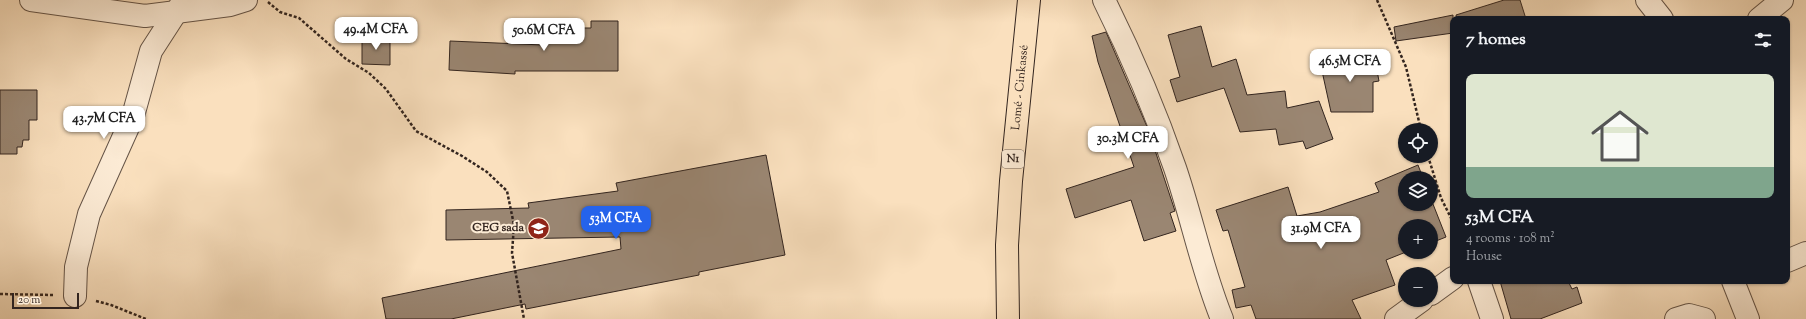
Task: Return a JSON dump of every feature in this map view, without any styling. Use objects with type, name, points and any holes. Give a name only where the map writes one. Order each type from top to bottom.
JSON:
[{"type":"highway","name":"Lomé - Cinkassé","points":[[1008,319],[1007,245],[1025,2]]},
{"type":"street","points":[[31,0],[145,16],[180,6],[230,5],[246,0]]},
{"type":"street","points":[[1104,0],[1132,55],[1175,168],[1211,292],[1222,319]]},
{"type":"street","points":[[1647,0],[1660,16]]},
{"type":"street","points":[[1763,16],[1782,0]]},
{"type":"street","points":[[75,296],[76,267],[89,214],[133,116],[151,50],[180,6]]},
{"type":"street","points":[[1790,260],[1806,253]]},
{"type":"street","points":[[1438,289],[1450,280]]},
{"type":"street","points":[[1480,284],[1492,319]]},
{"type":"street","points":[[1740,285],[1748,319]]},
{"type":"street","points":[[1396,319],[1412,307]]},
{"type":"street","points":[[1676,319],[1689,315],[1704,319]]},
{"type":"path","points":[[266,0],[280,12],[299,18],[346,59],[369,73],[386,89],[416,132],[462,156],[487,172],[507,191],[514,225],[512,253],[524,319]]},
{"type":"path","points":[[1377,0],[1406,67],[1418,123]]},
{"type":"path","points":[[1430,163],[1442,198],[1450,215]]},
{"type":"building","points":[[1504,0],[1520,0],[1525,16],[1456,16]]},
{"type":"building","points":[[1453,15],[1450,16],[1450,33],[1396,41],[1394,27]]},
{"type":"building","points":[[591,21],[618,21],[618,71],[515,71],[515,74],[449,70],[450,41],[543,45],[543,28],[591,28]]},
{"type":"building","points":[[1201,26],[1212,67],[1236,59],[1247,95],[1285,91],[1287,108],[1319,101],[1333,139],[1306,149],[1303,141],[1279,145],[1276,129],[1240,132],[1224,88],[1177,102],[1170,80],[1180,77],[1168,35]]},
{"type":"building","points":[[1106,32],[1148,129],[1175,211],[1170,213],[1176,231],[1144,241],[1131,200],[1075,218],[1066,189],[1134,167],[1098,62],[1092,36]]},
{"type":"building","points":[[362,38],[390,38],[390,65],[362,64]]},
{"type":"building","points":[[1359,50],[1362,63],[1375,60],[1379,81],[1373,82],[1373,112],[1331,112],[1322,71],[1326,70],[1323,58]]},
{"type":"building","points":[[0,90],[37,90],[37,120],[29,120],[29,140],[23,140],[22,147],[17,147],[17,154],[0,154]]},
{"type":"building","points":[[766,155],[785,255],[699,272],[699,275],[526,309],[525,304],[451,319],[386,319],[382,298],[621,249],[620,237],[446,240],[446,210],[529,208],[528,203],[618,191],[616,183]]},
{"type":"building","points":[[1418,165],[1420,171],[1404,171]]},
{"type":"building","points":[[1398,173],[1398,211],[1436,211],[1446,237],[1438,240],[1438,219],[1398,219],[1398,255],[1386,260],[1395,285],[1352,300],[1361,319],[1256,319],[1251,305],[1236,308],[1232,290],[1245,287],[1228,230],[1223,231],[1216,210],[1288,187],[1297,216],[1320,212],[1379,192],[1375,183]]},
{"type":"building","points":[[1501,284],[1570,284],[1572,289],[1577,287],[1582,303],[1540,319],[1511,319]]},
{"type":"place","name":"CEG sada","points":[[539,228]]}]
